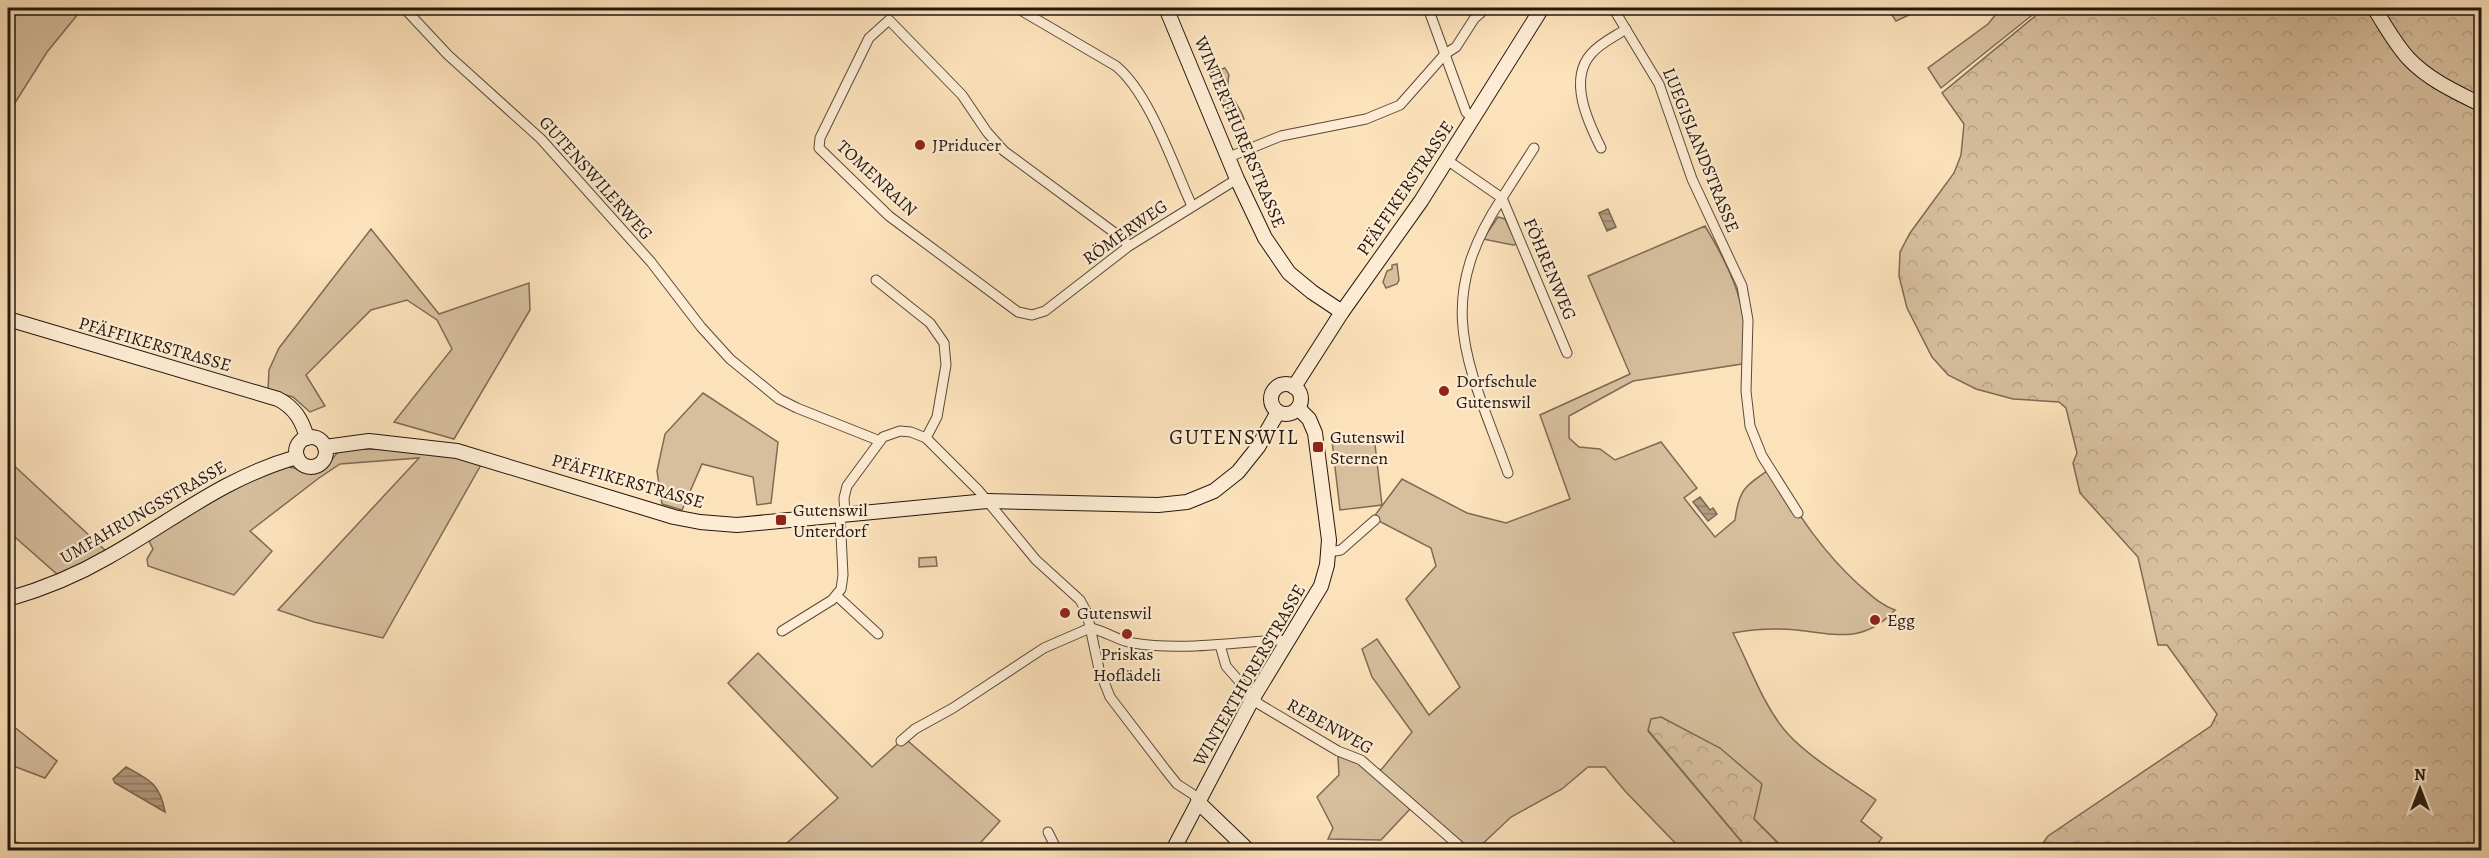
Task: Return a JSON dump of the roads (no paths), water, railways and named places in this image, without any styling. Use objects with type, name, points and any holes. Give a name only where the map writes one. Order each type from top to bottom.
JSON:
[{"type":"main road","name":"WINTERTHURERSTRASSE","points":[[1166,8],[1254,216],[1278,258],[1300,283],[1342,312]]},
{"type":"main road","name":"PFÄFFIKERSTRASSE","points":[[1294,387],[1342,312],[1448,160],[1542,8]]},
{"type":"main road","points":[[2374,8],[2399,47],[2419,68],[2432,79],[2481,105]]},
{"type":"main road","name":"PFÄFFIKERSTRASSE","points":[[8,319],[278,399],[298,415],[307,438]]},
{"type":"main road","points":[[1283,385],[1294,387],[1301,396],[1298,408],[1291,413],[1278,412],[1272,403],[1274,392],[1283,385]]},
{"type":"main road","name":"WINTERTHURERSTRASSE","points":[[1173,850],[1251,695],[1288,642],[1321,585],[1329,552],[1328,524],[1316,433],[1309,419],[1298,408]]},
{"type":"main road","name":"PFÄFFIKERSTRASSE","points":[[325,447],[369,441],[457,451],[674,517],[737,525],[987,501],[1158,505],[1187,502],[1214,491],[1238,472],[1258,447],[1278,412]]},
{"type":"main road","points":[[307,438],[316,438],[325,447],[326,456],[318,465],[306,466],[297,457],[299,443],[307,438]]},
{"type":"main road","name":"UMFAHRUNGSSTRASSE","points":[[8,599],[89,568],[231,481],[267,465],[297,457]]},
{"type":"main road","points":[[1198,802],[1248,850]]},
{"type":"street","name":"GUTENSWILERWEG","points":[[404,8],[448,55],[542,139],[651,262],[714,342],[754,380],[797,408],[879,441]]},
{"type":"street","points":[[1017,8],[1116,66],[1135,85],[1191,206]]},
{"type":"street","points":[[1428,8],[1466,112],[1473,119]]},
{"type":"street","points":[[1228,157],[1295,132],[1356,122],[1395,108],[1409,98],[1445,54],[1456,47],[1474,19],[1486,8]]},
{"type":"street","name":"LUEGISLANDSTRASSE","points":[[1613,8],[1659,84],[1692,178],[1742,286],[1748,320],[1746,391],[1750,426],[1762,456],[1798,513]]},
{"type":"street","name":"TOMENRAIN","points":[[1034,314],[1018,312],[889,216],[819,148],[820,138],[869,38],[889,20],[962,95],[987,132],[1004,151],[1123,239],[1129,246]]},
{"type":"street","points":[[1601,148],[1586,113],[1580,75],[1582,67],[1592,53],[1626,29]]},
{"type":"street","points":[[1508,473],[1467,360],[1462,320],[1465,278],[1482,230],[1534,148]]},
{"type":"street","points":[[1448,160],[1502,198]]},
{"type":"street","name":"RÖMERWEG","points":[[1034,314],[1045,311],[1129,246],[1238,179]]},
{"type":"street","name":"FÖHRENWEG","points":[[1502,198],[1567,353]]},
{"type":"street","points":[[876,280],[930,323],[944,343],[946,365],[937,417],[926,438]]},
{"type":"street","points":[[782,631],[837,596],[842,585],[843,574],[842,514],[846,486],[879,441],[888,434],[900,430],[926,438],[987,501],[1036,560],[1080,600],[1087,613],[1099,669],[1118,710],[1177,783],[1194,795],[1198,802]]},
{"type":"street","points":[[1329,552],[1341,550],[1375,520]]},
{"type":"street","points":[[837,596],[878,634]]},
{"type":"street","points":[[901,741],[915,729],[952,708],[1044,648],[1090,628],[1106,631],[1120,639],[1134,643],[1179,646],[1288,642]]},
{"type":"street","name":"REBENWEG","points":[[1220,645],[1226,666],[1259,704],[1316,739],[1361,760],[1464,850]]},
{"type":"street","points":[[1048,832],[1057,850]]},
{"type":"place","name":"JPriducer","points":[[920,145]]},
{"type":"place","name":"Dorfschule Gutenswil","points":[[1444,391]]},
{"type":"place","name":"Gutenswil Sternen","points":[[1318,447]]},
{"type":"place","name":"Gutenswil Unterdorf","points":[[781,520]]},
{"type":"place","name":"Gutenswil","points":[[1065,613]]},
{"type":"place","name":"Egg","points":[[1875,620]]},
{"type":"place","name":"Priskas Hoflädeli","points":[[1127,634]]},
{"type":"district","name":"GUTENSWIL","points":[[1234,437]]}]
